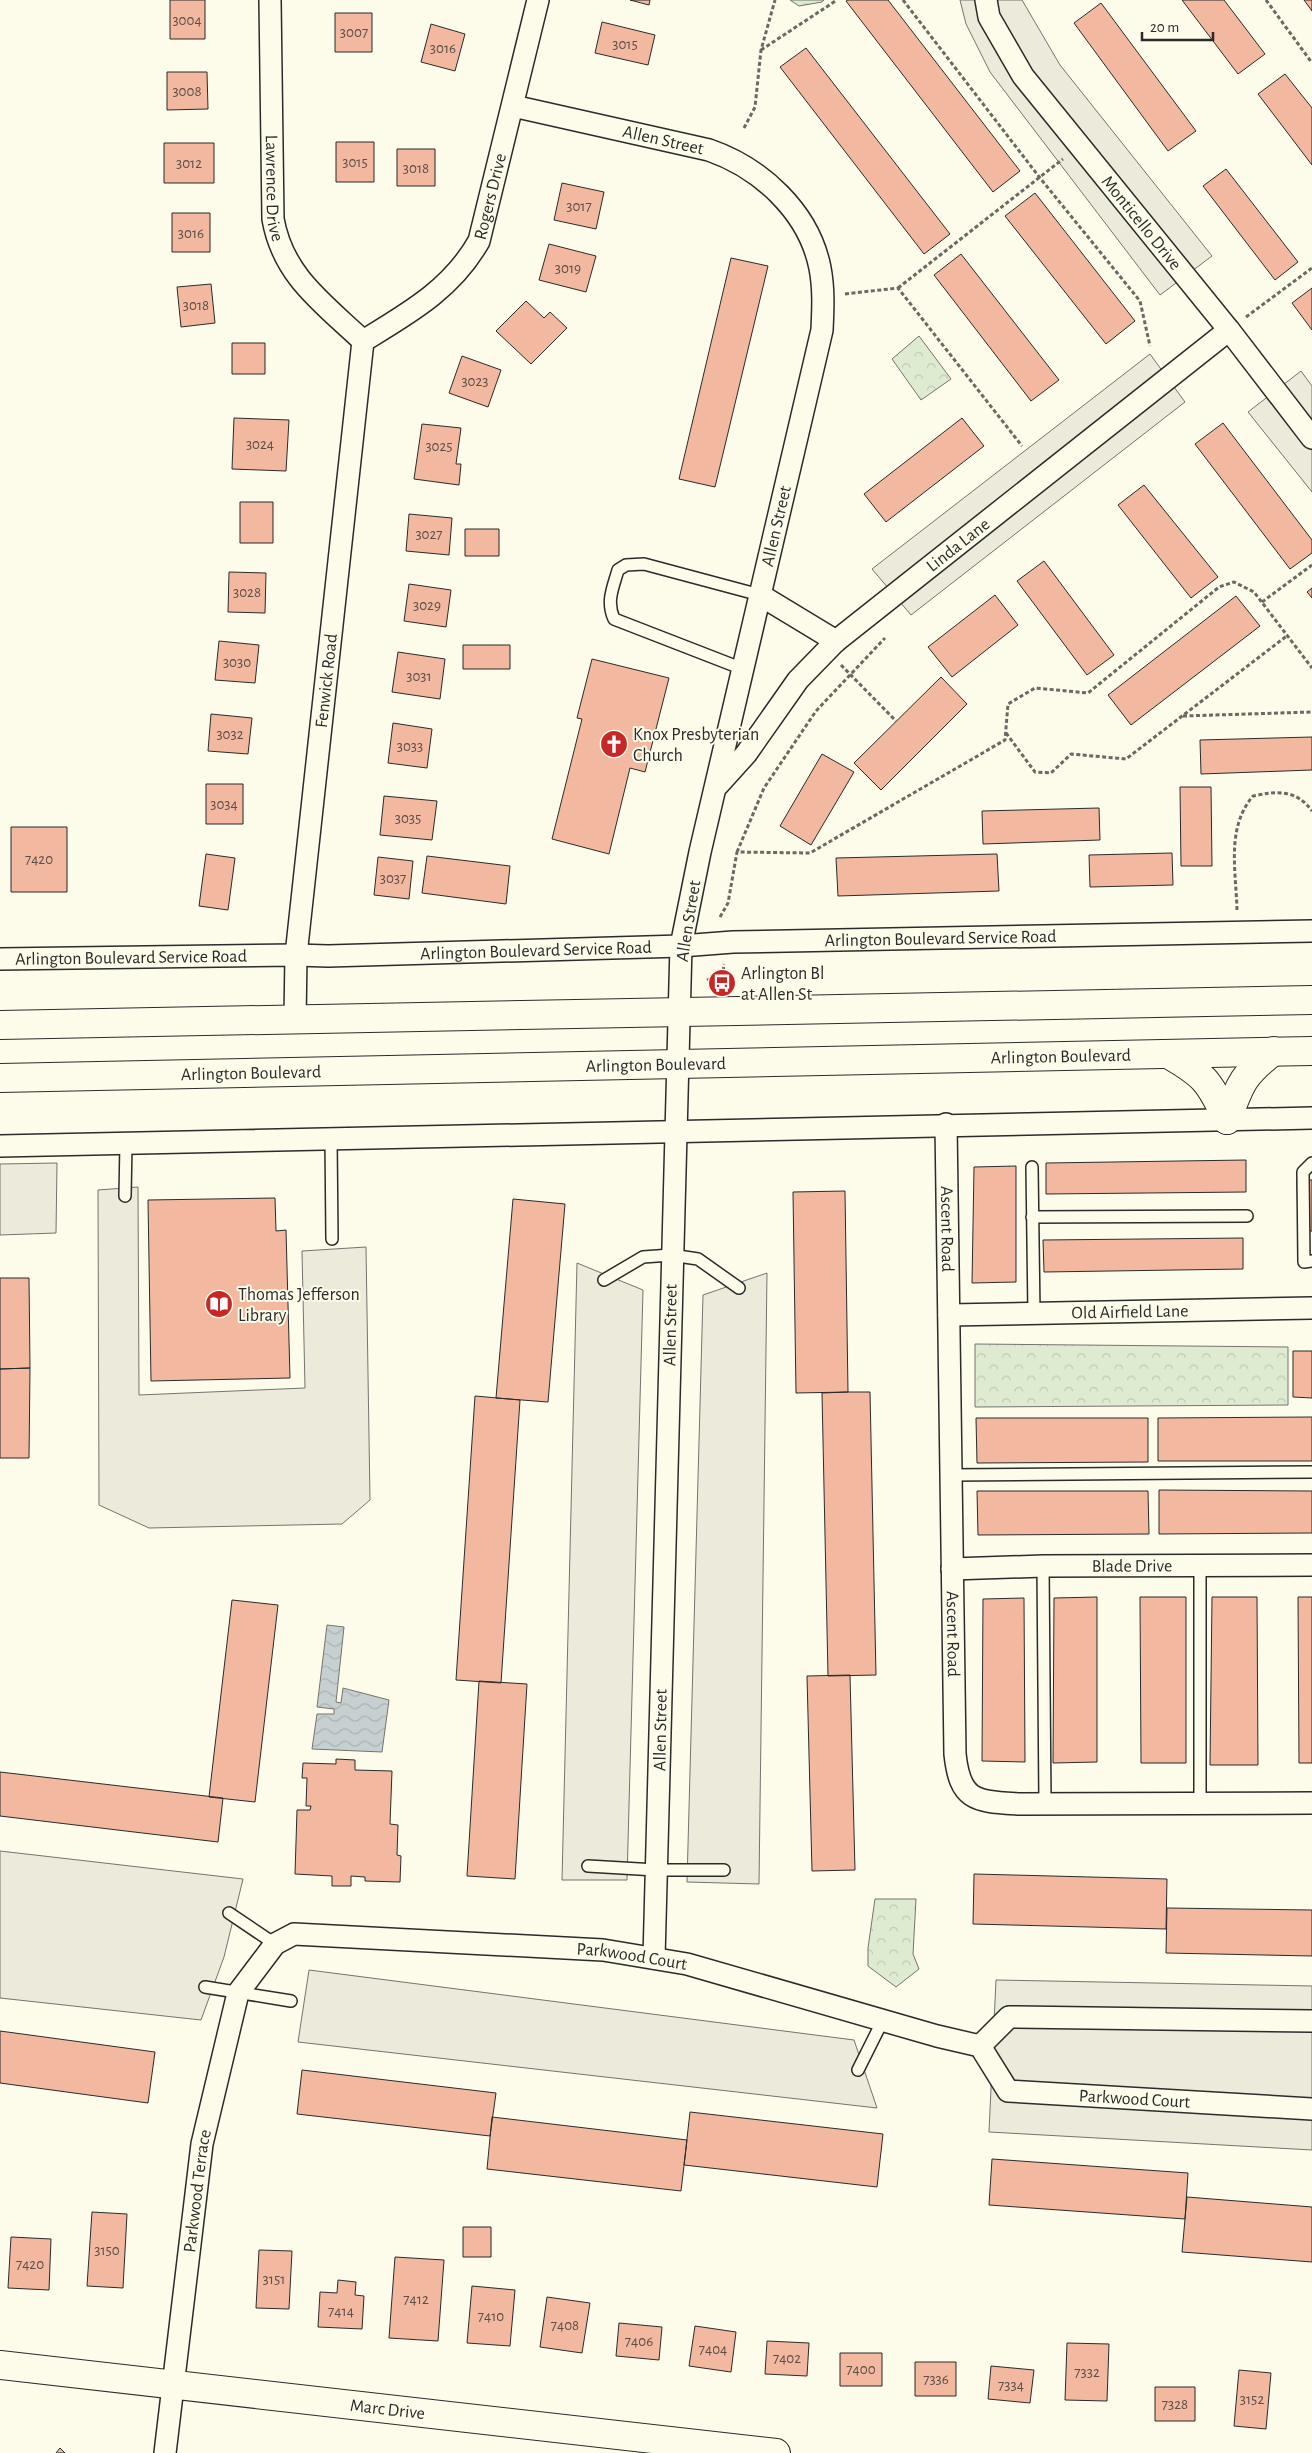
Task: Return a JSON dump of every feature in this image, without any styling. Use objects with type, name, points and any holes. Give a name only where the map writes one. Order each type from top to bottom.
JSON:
[{"type":"main road","points":[[0,1025],[1312,1000]]},
{"type":"main road","name":"Arlington Boulevard","points":[[0,1078],[1312,1051]]},
{"type":"main road","points":[[1227,1120],[1240,1083],[1253,1067],[1274,1052]]},
{"type":"main road","points":[[1168,1054],[1197,1071],[1216,1094],[1227,1120]]},
{"type":"main road","name":"Marc Drive","points":[[0,2365],[174,2383],[776,2453]]},
{"type":"street","name":"Lawrence Drive","points":[[270,0],[273,219],[276,236],[292,272],[363,341]]},
{"type":"street","name":"Rogers Drive","points":[[363,341],[432,296],[452,280],[468,260],[479,241],[538,0]]},
{"type":"street","name":"Monticello Drive","points":[[986,0],[989,17],[1023,76],[1229,330],[1312,438]]},
{"type":"street","name":"Allen Street","points":[[513,106],[709,150],[729,157],[752,170],[778,192],[797,216],[817,260],[824,296],[822,330],[681,946],[674,1133],[654,1958]]},
{"type":"street","name":"Linda Lane","points":[[716,788],[746,754],[798,680],[832,645],[1229,330]]},
{"type":"street","name":"Fenwick Road","points":[[295,1020],[296,955],[363,341]]},
{"type":"street","points":[[760,595],[832,645]]},
{"type":"street","name":"Arlington Boulevard Service Road","points":[[0,959],[328,956],[681,946],[733,942],[1312,931]]},
{"type":"street","points":[[0,1146],[674,1133],[946,1124],[1312,1118]]},
{"type":"street","name":"Ascent Road","points":[[946,1124],[955,1754],[957,1773],[965,1792],[981,1801],[1045,1804],[1312,1803]]},
{"type":"street","name":"Old Airfield Lane","points":[[949,1316],[1312,1308]]},
{"type":"street","name":"Blade Drive","points":[[952,1569],[1043,1566],[1312,1564]]},
{"type":"street","name":"Parkwood Court","points":[[275,1944],[294,1934],[325,1934],[603,1950],[654,1958],[687,1964],[980,2046],[1008,2090],[1312,2109]]},
{"type":"street","name":"Parkwood Terrace","points":[[166,2453],[202,2144],[238,1993],[275,1944]]},
{"type":"street","points":[[980,2046],[1009,2017],[1312,2021]]},
{"type":"lane","points":[[743,669],[614,619],[609,608],[611,595],[618,570],[626,565],[644,564],[760,595]]},
{"type":"lane","points":[[331,1140],[332,1239]]},
{"type":"lane","points":[[125,1196],[126,1143]]},
{"type":"lane","points":[[1312,1163],[1303,1172],[1304,1262],[1312,1261]]},
{"type":"lane","points":[[1032,1166],[1034,1314]]},
{"type":"lane","points":[[1032,1217],[1247,1216]]},
{"type":"lane","points":[[604,1280],[643,1257],[671,1255],[698,1259],[739,1288]]},
{"type":"lane","points":[[951,1475],[1312,1472]]},
{"type":"lane","points":[[1043,1566],[1045,1804]]},
{"type":"lane","points":[[1200,1566],[1200,1803]]},
{"type":"lane","points":[[588,1866],[656,1870],[724,1870]]},
{"type":"lane","points":[[228,1913],[275,1944]]},
{"type":"lane","points":[[205,1988],[291,2001]]},
{"type":"lane","points":[[858,2070],[883,2020]]},
{"type":"path","points":[[744,128],[754,107],[761,50],[775,0]]},
{"type":"path","points":[[761,50],[837,0]]},
{"type":"path","points":[[902,0],[1040,178],[1140,301],[1150,346]]},
{"type":"path","points":[[1266,0],[1312,63]]},
{"type":"path","points":[[824,296],[898,288],[1080,146]]},
{"type":"path","points":[[1229,330],[1312,268]]},
{"type":"path","points":[[898,288],[1022,446]]},
{"type":"path","points":[[1262,602],[1312,565]]},
{"type":"path","points":[[737,852],[810,853],[1005,740],[1008,704],[1035,688],[1088,693],[1219,587],[1234,582],[1254,592],[1312,668]]},
{"type":"path","points":[[1006,733],[1035,772],[1051,773],[1071,754],[1126,759],[1288,636]]},
{"type":"path","points":[[720,917],[728,903],[737,852],[764,788],[816,711],[885,638]]},
{"type":"path","points":[[832,645],[849,674],[896,722]]},
{"type":"path","points":[[1183,716],[1312,712]]},
{"type":"path","points":[[1237,911],[1235,842],[1237,824],[1244,808],[1253,796],[1282,792],[1295,795],[1305,802],[1312,811]]},
{"type":"path","points":[[707,980],[723,974],[725,957]]},
{"type":"green space","points":[[790,0],[824,0],[799,6]]},
{"type":"green space","points":[[919,336],[951,379],[921,400],[892,359]]},
{"type":"green space","points":[[975,1344],[1288,1347],[1288,1405],[975,1407]]},
{"type":"green space","points":[[875,1899],[916,1899],[913,1954],[919,1969],[896,1987],[868,1966],[868,1948]]},
{"type":"shaded area","points":[[960,0],[1022,0],[1060,65],[1212,256],[1160,295],[990,72],[966,24]]},
{"type":"shaded area","points":[[1150,354],[1185,402],[911,615],[872,569]]},
{"type":"shaded area","points":[[1301,371],[1312,386],[1312,492],[1248,412]]},
{"type":"shaded area","points":[[57,1163],[56,1233],[0,1235],[0,1164]]},
{"type":"shaded area","points":[[138,1187],[139,1395],[305,1388],[302,1251],[366,1247],[370,1500],[342,1524],[149,1528],[99,1505],[98,1190]]},
{"type":"shaded area","points":[[577,1263],[643,1290],[627,1880],[562,1880]]},
{"type":"shaded area","points":[[767,1273],[759,1884],[687,1882],[703,1295]]},
{"type":"shaded area","points":[[0,1851],[243,1879],[224,1957],[201,2020],[0,1998]]},
{"type":"shaded area","points":[[309,1970],[854,2040],[877,2108],[298,2042]]},
{"type":"shaded area","points":[[996,1980],[1312,1986],[1312,2150],[989,2132]]},
{"type":"water","points":[[327,1625],[344,1627],[336,1702],[341,1703],[343,1688],[389,1700],[382,1752],[312,1749],[317,1714],[334,1714],[334,1709],[317,1707]]},
{"type":"building","points":[[170,0],[205,0],[205,39],[170,39]]},
{"type":"building","points":[[630,0],[650,0],[649,5]]},
{"type":"building","points":[[888,0],[1020,171],[993,192],[846,1]]},
{"type":"building","points":[[1182,0],[1224,0],[1265,54],[1238,74]]},
{"type":"building","points":[[1304,0],[1312,0],[1312,11]]},
{"type":"building","points":[[1101,3],[1196,131],[1168,151],[1074,23]]},
{"type":"building","points":[[335,13],[372,13],[372,52],[335,52]]},
{"type":"building","points":[[602,22],[655,35],[648,65],[595,53]]},
{"type":"building","points":[[431,24],[465,34],[455,71],[421,62]]},
{"type":"building","points":[[806,48],[950,234],[924,254],[780,67]]},
{"type":"building","points":[[167,72],[207,72],[208,109],[167,110]]},
{"type":"building","points":[[1285,74],[1312,108],[1312,165],[1258,94]]},
{"type":"building","points":[[336,142],[374,142],[374,182],[336,182]]},
{"type":"building","points":[[164,143],[214,143],[214,183],[164,183]]},
{"type":"building","points":[[397,149],[435,149],[435,186],[397,186]]},
{"type":"building","points":[[1226,169],[1298,262],[1275,280],[1203,186]]},
{"type":"building","points":[[562,183],[604,192],[596,229],[554,220]]},
{"type":"building","points":[[1035,193],[1135,321],[1106,344],[1005,216]]},
{"type":"building","points":[[172,213],[210,213],[210,252],[172,252]]},
{"type":"building","points":[[549,244],[596,256],[586,292],[539,280]]},
{"type":"building","points":[[961,254],[1059,380],[1031,401],[934,275]]},
{"type":"building","points":[[731,258],[768,266],[715,487],[679,479]]},
{"type":"building","points":[[211,284],[215,323],[181,327],[177,287]]},
{"type":"building","points":[[1312,288],[1312,330],[1292,303]]},
{"type":"building","points":[[526,301],[544,318],[550,312],[567,328],[531,364],[496,331]]},
{"type":"building","points":[[232,343],[265,343],[265,374],[232,374]]},
{"type":"building","points":[[462,356],[501,370],[488,407],[449,393]]},
{"type":"building","points":[[234,418],[289,420],[286,471],[232,469]]},
{"type":"building","points":[[962,418],[984,446],[886,522],[864,494]]},
{"type":"building","points":[[1223,423],[1312,540],[1312,553],[1290,569],[1195,444]]},
{"type":"building","points":[[422,424],[461,428],[456,464],[461,464],[459,485],[414,479]]},
{"type":"building","points":[[1144,485],[1218,577],[1191,598],[1118,505]]},
{"type":"building","points":[[240,502],[273,502],[273,543],[240,543]]},
{"type":"building","points":[[409,514],[452,518],[449,555],[406,551]]},
{"type":"building","points":[[465,529],[499,529],[499,556],[465,556]]},
{"type":"building","points":[[1044,561],[1114,655],[1087,675],[1017,581]]},
{"type":"building","points":[[229,572],[266,573],[265,613],[228,612]]},
{"type":"building","points":[[409,584],[451,590],[446,627],[404,621]]},
{"type":"building","points":[[1312,588],[1312,598],[1307,592]]},
{"type":"building","points":[[995,595],[1018,625],[952,677],[928,647]]},
{"type":"building","points":[[1236,596],[1260,626],[1131,725],[1108,695]]},
{"type":"building","points":[[219,641],[259,645],[255,683],[215,680]]},
{"type":"building","points":[[463,645],[510,645],[510,669],[463,669]]},
{"type":"building","points":[[398,652],[445,659],[440,699],[392,692]]},
{"type":"building","name":"Knox Presbyterian Church","points":[[592,659],[669,678],[645,772],[630,768],[609,854],[552,839],[582,719],[577,718]]},
{"type":"building","points":[[941,677],[967,704],[881,790],[854,763]]},
{"type":"building","points":[[211,714],[252,718],[248,754],[208,751]]},
{"type":"building","points":[[393,723],[432,729],[427,768],[388,763]]},
{"type":"building","points":[[1312,737],[1312,770],[1201,774],[1200,740]]},
{"type":"building","points":[[822,754],[854,772],[811,845],[780,826]]},
{"type":"building","points":[[206,784],[243,784],[243,824],[206,824]]},
{"type":"building","points":[[1180,787],[1211,787],[1212,866],[1181,866]]},
{"type":"building","points":[[384,796],[437,801],[432,840],[380,835]]},
{"type":"building","points":[[1099,808],[1100,840],[983,844],[982,811]]},
{"type":"building","points":[[11,827],[67,827],[67,892],[11,892]]},
{"type":"building","points":[[1172,853],[1173,885],[1090,887],[1089,855]]},
{"type":"building","points":[[206,854],[235,858],[228,910],[199,906]]},
{"type":"building","points":[[997,854],[999,891],[838,896],[836,858]]},
{"type":"building","points":[[427,856],[510,866],[506,904],[422,893]]},
{"type":"building","points":[[378,857],[413,861],[409,899],[374,895]]},
{"type":"building","points":[[1246,1160],[1246,1192],[1046,1194],[1046,1163]]},
{"type":"building","points":[[1016,1166],[1016,1282],[972,1283],[974,1167]]},
{"type":"building","points":[[1297,1180],[1312,1180],[1312,1231],[1298,1232]]},
{"type":"building","points":[[845,1191],[848,1392],[796,1393],[793,1192]]},
{"type":"building","name":"Thomas Jefferson Library","points":[[275,1198],[276,1231],[286,1230],[290,1378],[151,1381],[148,1200]]},
{"type":"building","points":[[513,1199],[565,1204],[548,1402],[496,1398]]},
{"type":"building","points":[[1243,1238],[1243,1269],[1044,1272],[1043,1240]]},
{"type":"building","points":[[0,1278],[29,1278],[30,1368],[0,1369]]},
{"type":"building","points":[[1293,1351],[1312,1351],[1312,1398],[1293,1397]]},
{"type":"building","points":[[30,1368],[29,1458],[0,1458],[0,1369]]},
{"type":"building","points":[[870,1392],[876,1675],[828,1676],[822,1393]]},
{"type":"building","points":[[475,1396],[520,1400],[501,1683],[456,1680]]},
{"type":"building","points":[[1312,1417],[1312,1461],[1158,1461],[1158,1418]]},
{"type":"building","points":[[976,1418],[1148,1418],[1148,1462],[977,1463]]},
{"type":"building","points":[[1159,1490],[1312,1491],[1312,1533],[1159,1534]]},
{"type":"building","points":[[977,1491],[1148,1491],[1149,1534],[978,1535]]},
{"type":"building","points":[[1097,1597],[1097,1762],[1053,1763],[1054,1598]]},
{"type":"building","points":[[1140,1597],[1186,1597],[1186,1763],[1141,1763]]},
{"type":"building","points":[[1212,1597],[1257,1597],[1258,1765],[1210,1765]]},
{"type":"building","points":[[1298,1597],[1312,1597],[1312,1763],[1299,1763]]},
{"type":"building","points":[[1024,1598],[1025,1762],[982,1761],[983,1599]]},
{"type":"building","points":[[232,1600],[278,1605],[255,1802],[209,1797]]},
{"type":"building","points":[[850,1675],[855,1870],[812,1871],[807,1676]]},
{"type":"building","points":[[479,1681],[527,1684],[515,1879],[467,1876]]},
{"type":"building","points":[[336,1759],[355,1760],[355,1770],[392,1771],[390,1824],[398,1825],[397,1855],[401,1856],[400,1882],[365,1881],[365,1877],[351,1876],[351,1886],[332,1886],[332,1876],[295,1874],[297,1810],[310,1810],[311,1806],[306,1806],[307,1778],[302,1778],[303,1763],[336,1764]]},
{"type":"building","points":[[0,1772],[223,1798],[218,1842],[0,1816]]},
{"type":"building","points":[[974,1874],[1167,1879],[1166,1929],[973,1924]]},
{"type":"building","points":[[1167,1908],[1312,1910],[1312,1956],[1166,1953]]},
{"type":"building","points":[[0,2031],[155,2052],[148,2103],[0,2083]]},
{"type":"building","points":[[302,2070],[496,2093],[490,2136],[297,2114]]},
{"type":"building","points":[[690,2112],[883,2134],[877,2187],[684,2165]]},
{"type":"building","points":[[492,2117],[687,2140],[681,2191],[487,2169]]},
{"type":"building","points":[[992,2159],[1188,2173],[1185,2219],[989,2205]]},
{"type":"building","points":[[1187,2197],[1312,2207],[1312,2262],[1182,2252]]},
{"type":"building","points":[[92,2212],[127,2214],[123,2288],[87,2286]]},
{"type":"building","points":[[463,2227],[491,2227],[491,2257],[463,2257]]},
{"type":"building","points":[[11,2237],[51,2239],[49,2290],[8,2288]]},
{"type":"building","points":[[259,2250],[292,2251],[289,2309],[256,2308]]},
{"type":"building","points":[[395,2257],[444,2260],[438,2341],[389,2338]]},
{"type":"building","points":[[338,2280],[356,2282],[355,2295],[364,2296],[362,2329],[318,2327],[320,2292],[337,2293]]},
{"type":"building","points":[[472,2286],[515,2290],[510,2346],[467,2343]]},
{"type":"building","points":[[547,2297],[590,2303],[582,2353],[540,2347]]},
{"type":"building","points":[[619,2323],[662,2327],[659,2360],[616,2356]]},
{"type":"building","points":[[695,2326],[736,2332],[731,2372],[689,2366]]},
{"type":"building","points":[[767,2341],[809,2343],[807,2376],[765,2374]]},
{"type":"building","points":[[1067,2343],[1109,2344],[1107,2401],[1065,2400]]},
{"type":"building","points":[[840,2353],[882,2353],[882,2386],[840,2386]]},
{"type":"building","points":[[915,2362],[956,2362],[956,2396],[915,2396]]},
{"type":"building","points":[[991,2366],[1034,2370],[1030,2403],[988,2399]]},
{"type":"building","points":[[1239,2370],[1271,2373],[1266,2429],[1234,2426]]},
{"type":"building","points":[[1155,2387],[1195,2387],[1195,2421],[1155,2421]]},
{"type":"building","points":[[60,2448],[65,2453],[56,2453]]},
{"type":"place","name":"Knox Presbyterian Church","points":[[614,744]]},
{"type":"place","name":"Arlington Bl at Allen St","points":[[722,983]]},
{"type":"place","name":"Thomas Jefferson Library","points":[[219,1304]]}]
